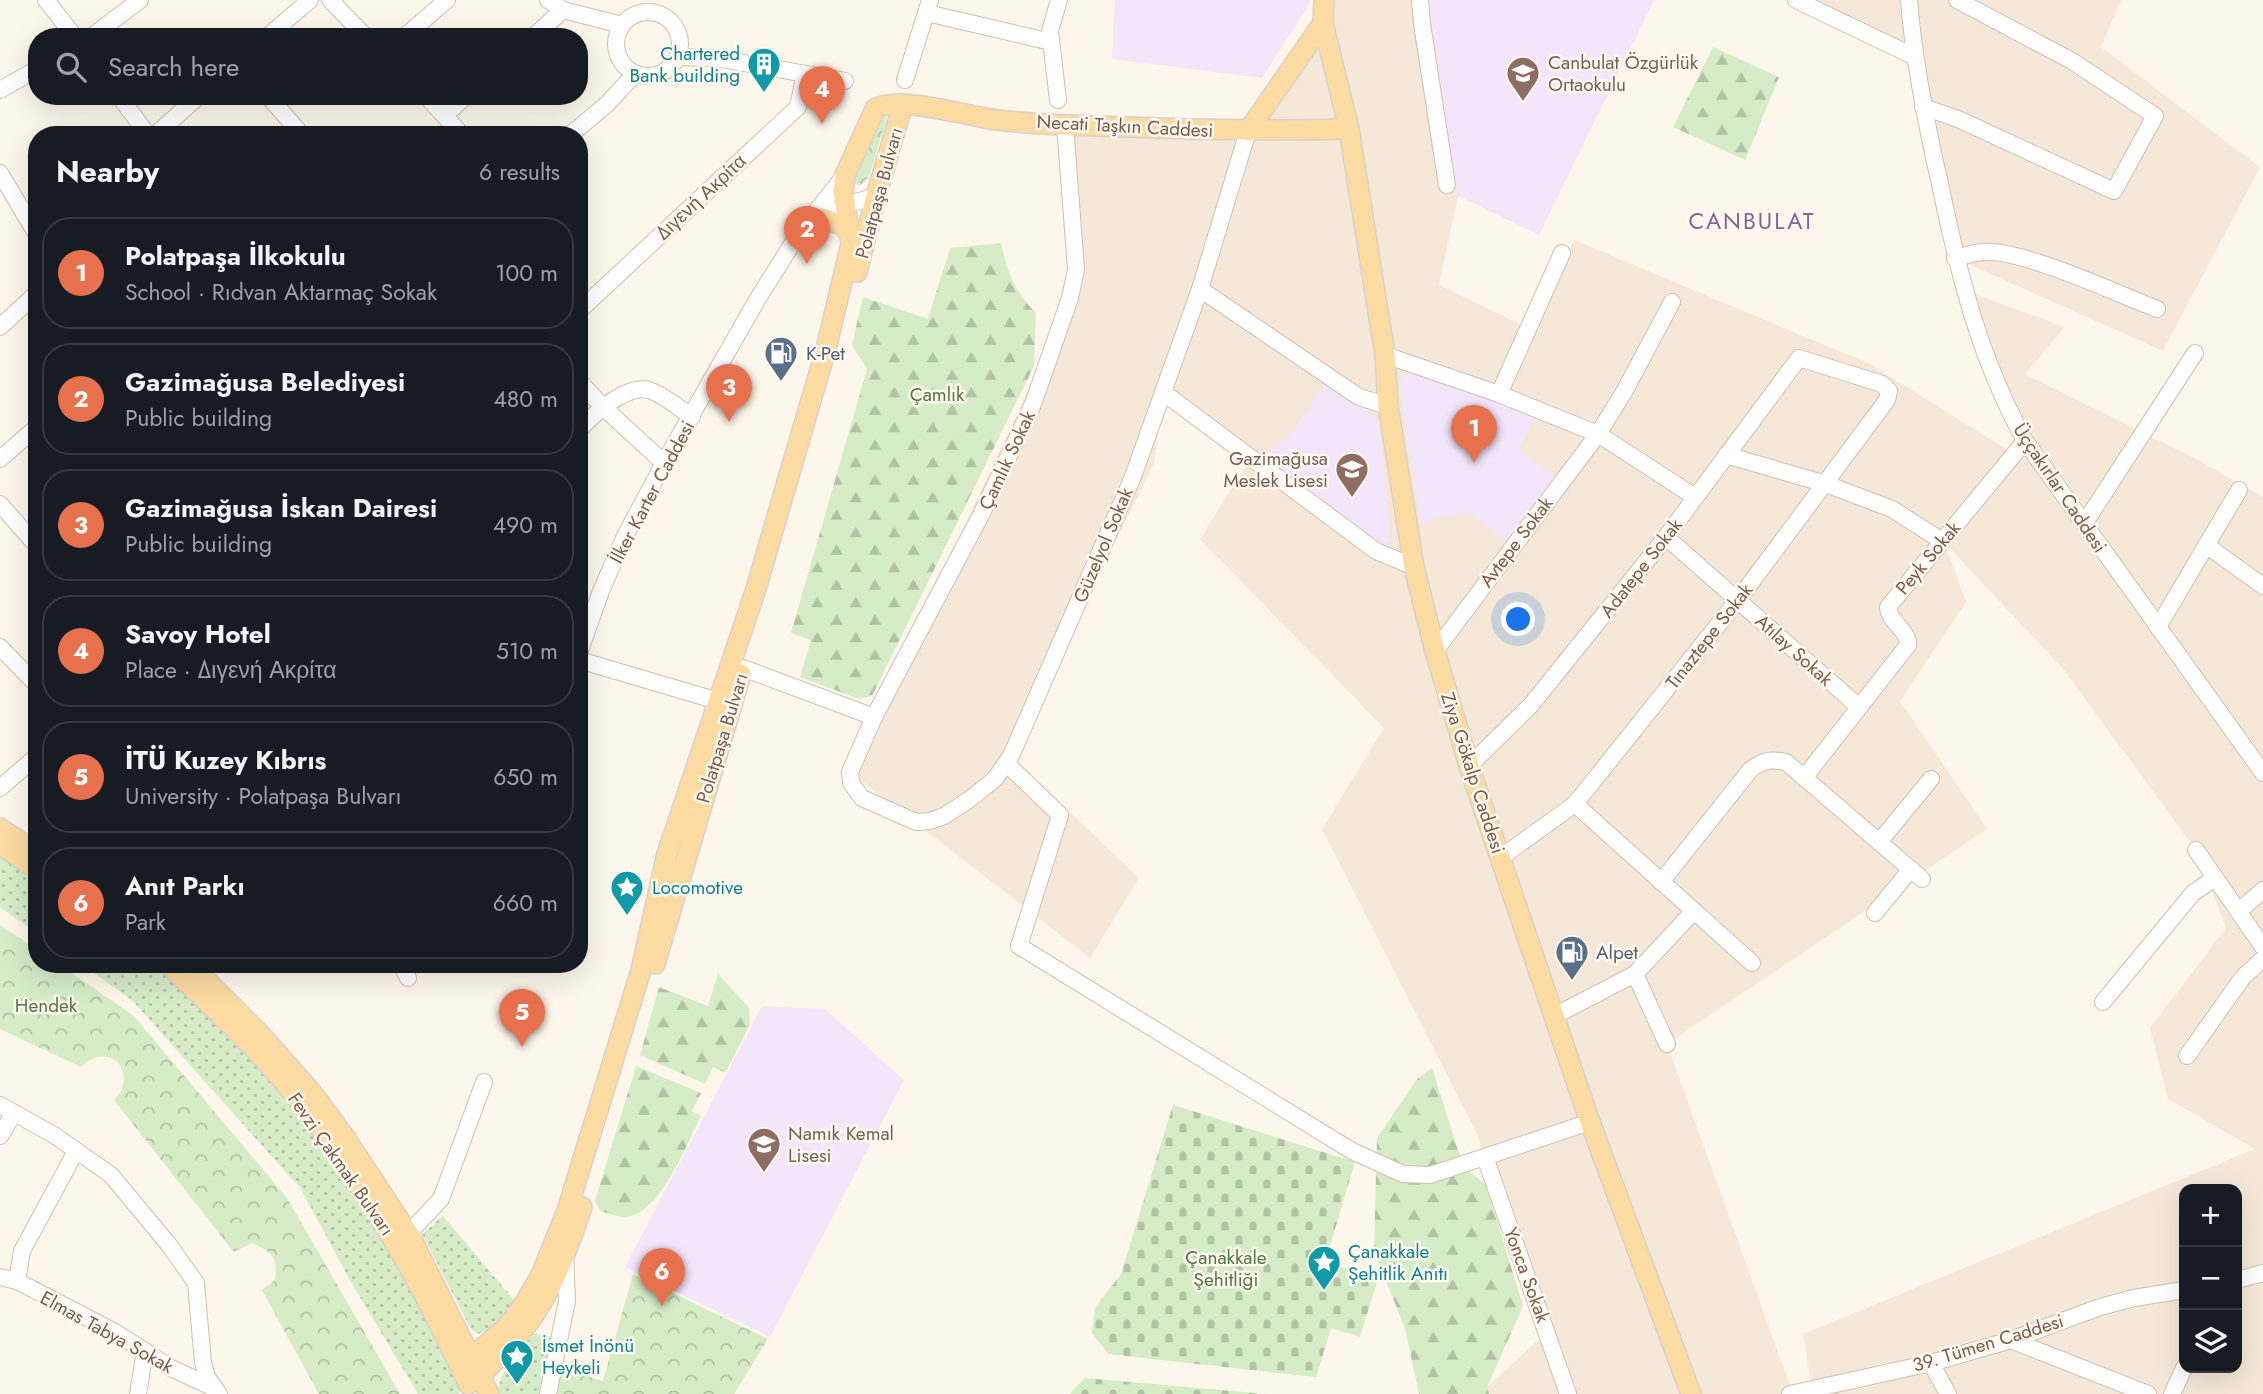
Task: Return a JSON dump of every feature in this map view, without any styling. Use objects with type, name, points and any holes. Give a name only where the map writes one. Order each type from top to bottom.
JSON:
[{"type":"main road","name":"Ziya Gökalp Caddesi","points":[[1324,0],[1323,23],[1349,129],[1385,355],[1388,406],[1414,567],[1434,651],[1469,766],[1556,1015],[1590,1122],[1691,1394]]},
{"type":"main road","points":[[1248,131],[1323,23]]},
{"type":"main road","name":"Polatpaşa Bulvarı","points":[[471,1375],[500,1359],[520,1338],[543,1302],[565,1255],[603,1140],[646,972],[667,854],[755,592],[826,349],[850,244],[845,175],[875,109],[888,103],[903,104],[876,196],[837,353],[743,668],[646,972],[567,1211],[541,1275],[508,1326],[471,1375]]},
{"type":"main road","name":"Necati Taşkın Caddesi","points":[[903,104],[990,119],[1065,125],[1248,131],[1349,129]]},
{"type":"main road","points":[[822,218],[842,225],[849,233]]},
{"type":"main road","points":[[0,828],[28,847]]},
{"type":"main road","points":[[0,844],[28,864]]},
{"type":"main road","name":"Fevzi Çakmak Bulvarı","points":[[177,973],[252,1046],[304,1106],[358,1183],[471,1375],[489,1394]]},
{"type":"main road","name":"Fevzi Çakmak Bulvarı","points":[[199,973],[261,1035],[314,1095],[372,1177],[408,1234],[471,1375]]},
{"type":"street","points":[[46,0],[68,28]]},
{"type":"street","points":[[103,28],[139,0]]},
{"type":"street","points":[[277,28],[310,0]]},
{"type":"street","points":[[330,0],[357,28]]},
{"type":"street","points":[[414,28],[447,0]]},
{"type":"street","points":[[548,0],[563,10],[622,25]]},
{"type":"street","points":[[660,0],[667,18]]},
{"type":"street","points":[[1058,100],[1050,31],[1059,0]]},
{"type":"street","points":[[1420,0],[1447,185]]},
{"type":"street","points":[[1796,0],[1913,56]]},
{"type":"street","name":"Üççakırlar Caddesi","points":[[1909,0],[1913,56],[1955,258],[1989,368],[2006,407],[2025,441],[2262,770]]},
{"type":"street","points":[[1923,107],[1958,119],[2114,191],[2155,116],[2072,61],[1957,0]]},
{"type":"street","points":[[646,6],[675,26],[681,46],[671,68],[660,75],[648,77],[635,74],[625,67],[618,57],[616,45],[622,25],[646,6]]},
{"type":"street","points":[[905,80],[929,7],[1051,42]]},
{"type":"street","points":[[543,28],[563,10]]},
{"type":"street","points":[[678,57],[716,58],[845,81]]},
{"type":"street","points":[[0,90],[28,74]]},
{"type":"street","points":[[581,126],[607,104],[635,74]]},
{"type":"street","name":"Διγενή Ακρίτα","points":[[588,303],[798,107],[805,74]]},
{"type":"street","points":[[126,105],[141,126]]},
{"type":"street","points":[[165,126],[189,105]]},
{"type":"street","points":[[276,105],[294,126]]},
{"type":"street","points":[[435,105],[455,126]]},
{"type":"street","points":[[445,115],[456,105]]},
{"type":"street","name":"Çamlık Sokak","points":[[850,772],[874,717],[982,513],[1033,404],[1070,298],[1076,269],[1065,125]]},
{"type":"street","name":"Güzelyol Sokak","points":[[850,772],[851,783],[862,798],[916,822],[944,816],[970,799],[995,779],[1006,763],[1084,592],[1132,478],[1200,289],[1248,131]]},
{"type":"street","points":[[0,173],[28,218]]},
{"type":"street","name":"İlker Karter Caddesi","points":[[588,628],[625,536],[664,463],[757,300],[801,230],[845,175]]},
{"type":"street","name":"İlker Karter Caddesi","points":[[801,230],[846,205],[876,196]]},
{"type":"street","points":[[1955,258],[1984,252],[2011,256],[2040,264],[2157,309]]},
{"type":"street","points":[[1499,394],[1562,253]]},
{"type":"street","points":[[1200,289],[1359,397],[1388,406]]},
{"type":"street","points":[[0,327],[28,301]]},
{"type":"street","name":"Avtepe Sokak","points":[[1434,651],[1598,434],[1672,302]]},
{"type":"street","points":[[2084,524],[2195,353]]},
{"type":"street","points":[[1385,355],[1499,394],[1598,434],[1695,497]]},
{"type":"street","name":"Adatepe Sokak","points":[[1469,766],[1531,705],[1666,537],[1799,358],[1882,384],[1889,391]]},
{"type":"street","points":[[588,421],[603,407],[636,390],[646,389],[692,416]]},
{"type":"street","points":[[588,391],[664,463]]},
{"type":"street","name":"Tınaztepe Sokak","points":[[1500,858],[1575,804],[1738,600],[1887,400],[1889,391]]},
{"type":"street","points":[[1164,393],[1376,551],[1414,567]]},
{"type":"street","points":[[0,459],[28,435]]},
{"type":"street","name":"Peyk Sokak","points":[[1804,778],[1908,645],[1908,637],[1888,615],[1888,607],[2025,441]]},
{"type":"street","points":[[1726,455],[1826,484],[1892,509],[1942,541]]},
{"type":"street","points":[[2158,627],[2239,490]]},
{"type":"street","points":[[0,503],[28,536]]},
{"type":"street","name":"Atılay Sokak","points":[[1666,537],[1858,707]]},
{"type":"street","points":[[2206,545],[2263,586]]},
{"type":"street","points":[[0,647],[28,676]]},
{"type":"street","points":[[588,663],[718,701]]},
{"type":"street","points":[[743,668],[874,717]]},
{"type":"street","points":[[1661,882],[1751,769],[1761,762],[1773,760],[1786,762],[1916,874],[1875,913]]},
{"type":"street","points":[[1006,763],[1060,815],[1019,946],[1352,1151],[1403,1174],[1430,1175],[1590,1122]]},
{"type":"street","points":[[0,787],[28,764]]},
{"type":"street","points":[[1879,842],[1931,779]]},
{"type":"street","points":[[1575,804],[1752,963]]},
{"type":"street","points":[[2196,850],[2263,947]]},
{"type":"street","points":[[2103,1002],[2193,893],[2215,878]]},
{"type":"street","points":[[2239,911],[2263,890]]},
{"type":"street","points":[[1556,1015],[1635,974],[1694,911]]},
{"type":"street","points":[[2187,1056],[2243,977],[2263,959]]},
{"type":"street","points":[[1635,974],[1667,1044]]},
{"type":"street","points":[[408,1234],[442,1199],[484,1082]]},
{"type":"street","points":[[0,1136],[7,1109],[111,1175],[169,1245],[196,1283],[203,1363],[215,1392]]},
{"type":"street","points":[[17,1281],[22,1251],[76,1151]]},
{"type":"street","name":"Yonca Sokak","points":[[1485,1157],[1568,1394]]},
{"type":"street","points":[[548,1394],[567,1301],[565,1255]]},
{"type":"street","points":[[2242,1279],[2263,1273]]},
{"type":"street","name":"Elmas Tabya Sokak","points":[[0,1277],[17,1281],[115,1332],[215,1392]]},
{"type":"street","name":"39. Tümen Caddesi","points":[[1792,1394],[1931,1363],[2011,1340],[2100,1307],[2179,1291]]},
{"type":"street","points":[[2011,1340],[2148,1394]]},
{"type":"street","points":[[138,1394],[145,1351]]},
{"type":"street","points":[[1931,1363],[1948,1394]]},
{"type":"street","points":[[2172,1394],[2182,1373]]},
{"type":"shaded area","points":[[1115,0],[1310,0],[1262,78],[1112,59]]},
{"type":"shaded area","points":[[1325,0],[1462,0],[1458,196],[1439,285],[1528,328],[1574,240],[1870,364],[2014,454],[2025,441],[1964,290],[2065,327],[2025,374],[2196,459],[2263,497],[2263,1394],[1793,1394],[1489,1394],[1487,1387],[1547,1332],[1476,1132],[1322,829],[1384,728],[1200,539],[1251,458],[1164,394],[1154,463],[1011,756],[1139,878],[1090,958],[850,772],[1064,315],[1075,125],[1251,131]],"holes":[[[1944,542],[2064,670],[2196,850],[2226,928],[2150,1028],[2168,1099],[2255,1149],[1803,1334],[1812,1389],[1793,1394],[1667,1044],[1987,829],[1900,701],[1966,602]]]},
{"type":"shaded area","name":"Canbulat Özgürlük Ortaokulu","points":[[1429,0],[1654,0],[1539,235],[1458,196],[1428,11]]},
{"type":"shaded area","points":[[1788,0],[2121,0],[2101,47],[2260,167],[2163,351],[1955,258],[1913,56]]},
{"type":"shaded area","points":[[1412,370],[1536,418],[1518,450],[1555,476],[1506,541],[1468,513],[1420,522],[1399,381]]},
{"type":"shaded area","name":"Gazimağusa Meslek Lisesi","points":[[1325,385],[1379,420],[1391,541],[1378,545],[1263,457],[1291,433]]},
{"type":"shaded area","name":"Namık Kemal Lisesi","points":[[762,1006],[825,1009],[904,1080],[770,1337],[625,1267]]},
{"type":"green space","points":[[1713,47],[1779,77],[1745,160],[1673,127]]},
{"type":"green space","points":[[889,110],[869,177],[860,186],[850,181],[877,116]]},
{"type":"green space","name":"Çamlık","points":[[1001,243],[1013,281],[1036,313],[1034,366],[872,696],[859,699],[800,677],[811,640],[791,633],[867,369],[852,345],[863,297],[928,319],[950,248]]},
{"type":"green space","points":[[0,852],[28,872],[28,927],[0,907]]},
{"type":"green space","name":"Hendek","points":[[0,925],[28,944],[28,973],[71,973],[133,1015],[287,1198],[400,1394],[319,1394],[262,1290],[275,1280],[272,1256],[252,1243],[234,1252],[114,1100],[124,1080],[123,1070],[118,1063],[111,1058],[102,1057],[92,1059],[81,1067],[0,1029]]},
{"type":"green space","points":[[94,973],[167,973],[217,1022],[297,1113],[366,1208],[461,1388],[458,1394],[418,1394],[351,1282],[301,1189],[132,1000]]},
{"type":"green space","points":[[718,974],[749,1008],[750,1025],[725,1073],[713,1067],[705,1084],[640,1055],[659,987],[708,1006]]},
{"type":"green space","points":[[636,1066],[701,1093],[692,1111],[701,1116],[662,1190],[640,1212],[624,1217],[600,1211],[595,1201]]},
{"type":"green space","points":[[1432,1068],[1463,1166],[1486,1185],[1523,1306],[1487,1387],[1489,1394],[1419,1394],[1405,1328],[1374,1252],[1377,1138],[1418,1078]]},
{"type":"green space","name":"Çanakkale Şehitliği","points":[[1173,1105],[1355,1162],[1325,1262],[1378,1279],[1360,1337],[1331,1328],[1316,1377],[1108,1354],[1092,1333],[1095,1308],[1121,1274]]},
{"type":"green space","points":[[443,1216],[514,1300],[494,1325],[478,1334],[471,1329],[422,1234]]},
{"type":"green space","points":[[633,1274],[768,1339],[734,1394],[553,1394],[558,1368],[603,1381]]},
{"type":"green space","points":[[535,1334],[552,1337],[541,1394],[499,1394],[499,1385],[506,1369]]},
{"type":"green space","points":[[1085,1378],[1266,1394],[1070,1394]]},
{"type":"place","name":"Chartered Bank building","points":[[764,94]]},
{"type":"place","name":"Canbulat Özgürlük Ortaokulu","points":[[1523,103]]},
{"type":"place","name":"Savoy Hotel","points":[[822,124]]},
{"type":"place","name":"Gazimağusa Belediyesi","points":[[807,264]]},
{"type":"place","name":"K-Pet","points":[[781,383]]},
{"type":"place","name":"Gazimağusa İskan Dairesi","points":[[729,422]]},
{"type":"place","name":"Polatpaşa İlkokulu","points":[[1474,463]]},
{"type":"place","name":"Gazimağusa Meslek Lisesi","points":[[1352,499]]},
{"type":"place","name":"Locomotive","points":[[627,917]]},
{"type":"place","name":"Alpet","points":[[1572,982]]},
{"type":"place","name":"İTÜ Kuzey Kıbrıs","points":[[522,1047]]},
{"type":"place","name":"Namık Kemal Lisesi","points":[[764,1174]]},
{"type":"place","name":"Çanakkale Şehitlik Anıtı","points":[[1324,1292]]},
{"type":"place","name":"Anıt Parkı","points":[[662,1306]]},
{"type":"place","name":"İsmet İnönü Heykeli","points":[[517,1386]]},
{"type":"district","name":"CANBULAT","points":[[1752,221]]}]
